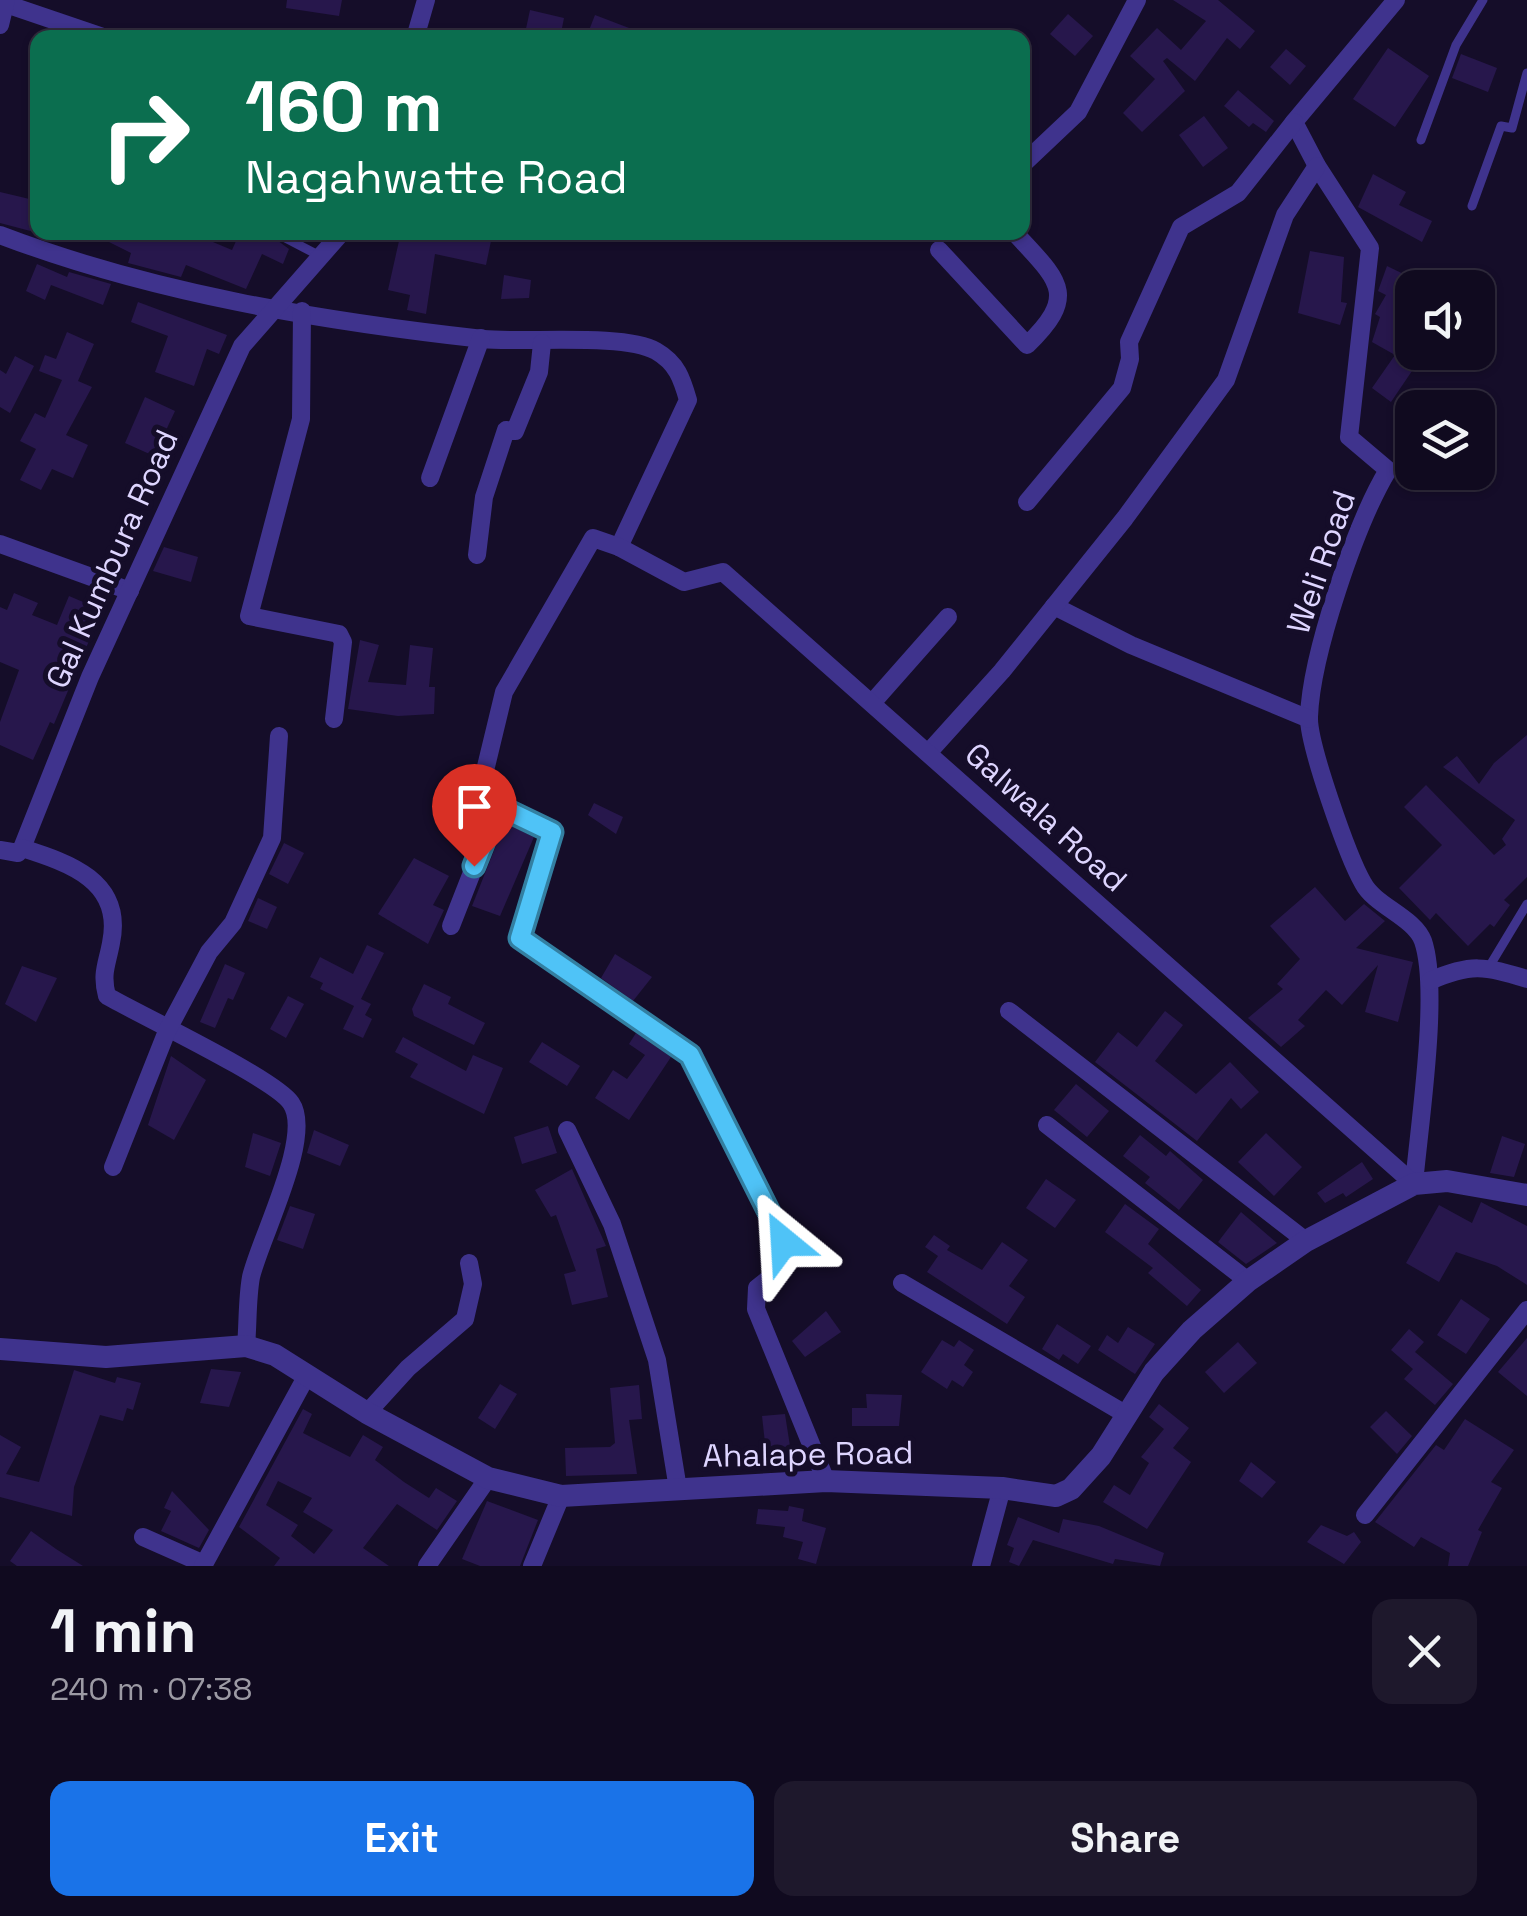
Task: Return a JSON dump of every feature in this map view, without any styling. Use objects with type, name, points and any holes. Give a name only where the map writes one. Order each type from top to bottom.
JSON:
[{"type":"street","points":[[417,30],[426,0]]},
{"type":"street","points":[[1030,157],[1078,112],[1137,0]]},
{"type":"street","points":[[1027,502],[1122,388],[1130,359],[1129,342],[1181,227],[1238,193],[1396,0]]},
{"type":"street","points":[[0,25],[3,3],[82,30]]},
{"type":"street","name":"Weli Road","points":[[1294,122],[1316,166],[1370,248],[1349,438],[1388,470],[1371,498],[1323,644],[1308,719],[1351,859],[1365,888],[1422,937],[1430,982],[1414,1184]]},
{"type":"street","points":[[928,753],[1054,606],[1226,380],[1285,215],[1316,166]]},
{"type":"street","points":[[0,235],[128,276],[278,308],[481,338],[542,344],[592,341],[655,350],[680,371],[688,400],[619,546],[593,538],[504,692],[483,780],[502,796],[452,926]]},
{"type":"street","name":"Gal Kumbura Road","points":[[22,848],[130,591],[242,346],[336,240]]},
{"type":"street","points":[[938,250],[1027,345],[1055,318],[1059,302],[1050,272],[1021,240]]},
{"type":"street","points":[[302,311],[301,419],[249,616],[339,634],[343,642],[334,719]]},
{"type":"street","points":[[430,478],[481,338]]},
{"type":"street","points":[[477,555],[484,497],[506,430],[515,431],[539,372],[542,344]]},
{"type":"street","points":[[0,544],[130,591]]},
{"type":"street","name":"Galwala Road","points":[[619,546],[684,582],[723,572],[1414,1184]]},
{"type":"street","points":[[1054,606],[1131,645],[1308,719]]},
{"type":"street","points":[[872,703],[948,616]]},
{"type":"street","points":[[113,1167],[167,1031],[208,952],[233,923],[272,838],[279,736]]},
{"type":"street","points":[[498,806],[552,832],[520,938],[690,1055],[784,1242],[786,1266],[757,1288],[756,1310],[826,1481]]},
{"type":"street","points":[[0,850],[18,854],[22,848],[67,862],[96,880],[112,910],[112,942],[101,972],[108,996],[248,1072],[290,1099],[297,1113],[297,1139],[251,1278],[246,1346]]},
{"type":"street","points":[[1430,982],[1464,966],[1489,967],[1527,979]]},
{"type":"street","points":[[1009,1011],[1306,1240]]},
{"type":"street","points":[[1047,1126],[1248,1281]]},
{"type":"street","points":[[567,1130],[612,1224],[657,1360],[678,1489]]},
{"type":"street","name":"Ahalape Road","points":[[0,1348],[106,1356],[246,1346],[274,1355],[366,1413],[488,1478],[560,1496],[826,1481],[1002,1488],[1056,1496],[1071,1489],[1101,1456],[1167,1358],[1248,1281],[1306,1240],[1414,1184],[1447,1181],[1527,1195]]},
{"type":"street","points":[[366,1413],[408,1368],[465,1320],[473,1284],[469,1263]]},
{"type":"street","points":[[902,1283],[1126,1415]]},
{"type":"street","points":[[1365,1515],[1527,1310]]},
{"type":"street","points":[[144,1536],[204,1565],[306,1377]]},
{"type":"street","points":[[428,1566],[488,1478]]},
{"type":"street","points":[[981,1566],[1002,1488]]},
{"type":"street","points":[[532,1566],[560,1496]]},
{"type":"lane","points":[[1420,140],[1456,45],[1484,0]]},
{"type":"lane","points":[[1472,206],[1501,126],[1512,128],[1527,72]]},
{"type":"lane","points":[[289,240],[323,258]]},
{"type":"lane","points":[[1489,967],[1527,904]]},
{"type":"building","points":[[287,0],[342,0],[339,16],[286,8]]},
{"type":"building","points":[[1173,0],[1218,0],[1255,31],[1240,49],[1227,38],[1195,81],[1167,58],[1163,61],[1185,91],[1142,132],[1123,113],[1155,79],[1130,56],[1157,28],[1181,50],[1206,21]]},
{"type":"building","points":[[530,10],[564,18],[562,30],[526,30]]},
{"type":"building","points":[[1068,14],[1093,36],[1075,56],[1050,34]]},
{"type":"building","points":[[595,15],[634,30],[589,30]]},
{"type":"building","points":[[1388,48],[1429,76],[1395,127],[1353,99]]},
{"type":"building","points":[[1286,49],[1306,66],[1290,85],[1270,67]]},
{"type":"building","points":[[1461,54],[1497,68],[1488,92],[1452,78]]},
{"type":"building","points":[[1238,90],[1274,121],[1266,132],[1253,123],[1249,127],[1224,106]]},
{"type":"building","points":[[1204,116],[1228,148],[1203,167],[1179,135]]},
{"type":"building","points":[[1373,174],[1406,192],[1399,205],[1432,221],[1422,242],[1358,207]]},
{"type":"building","points":[[0,192],[30,199],[30,231],[0,223]]},
{"type":"building","points":[[105,240],[208,240],[232,250],[236,240],[277,240],[289,249],[283,264],[262,254],[246,289],[186,265],[181,277],[128,263],[131,253]]},
{"type":"building","points":[[399,240],[491,241],[486,265],[435,254],[426,314],[407,310],[410,295],[388,290]]},
{"type":"building","points":[[1310,251],[1344,257],[1341,302],[1347,303],[1340,325],[1298,313]]},
{"type":"building","points":[[37,264],[67,277],[69,272],[111,284],[103,305],[51,285],[45,300],[26,291]]},
{"type":"building","points":[[1387,266],[1395,270],[1395,355],[1372,342],[1380,317],[1375,314],[1386,295],[1378,291]]},
{"type":"building","points":[[504,275],[531,280],[529,298],[501,299]]},
{"type":"building","points":[[138,302],[227,335],[219,354],[207,349],[194,386],[155,372],[168,336],[131,322]]},
{"type":"building","points":[[67,332],[94,344],[78,381],[92,387],[66,435],[88,445],[73,478],[52,469],[41,490],[20,480],[36,449],[20,441],[35,413],[45,418],[62,380],[39,371],[45,355],[56,359]]},
{"type":"building","points":[[1395,355],[1395,370],[1413,370],[1399,390],[1395,390],[1391,402],[1372,388]]},
{"type":"building","points":[[15,356],[34,366],[10,413],[0,407],[0,370],[6,374]]},
{"type":"building","points":[[145,397],[175,411],[154,456],[125,443]]},
{"type":"building","points":[[164,547],[198,557],[191,582],[153,571]]},
{"type":"building","points":[[14,593],[38,603],[32,615],[57,625],[69,596],[102,610],[54,724],[50,722],[33,760],[0,745],[0,722],[19,670],[0,662],[0,607],[7,610]]},
{"type":"building","points":[[360,640],[379,645],[368,682],[406,685],[410,645],[433,648],[429,687],[435,687],[434,714],[398,716],[348,709]]},
{"type":"building","points":[[1527,735],[1527,877],[1504,900],[1510,905],[1494,927],[1490,924],[1468,946],[1436,913],[1430,920],[1399,888],[1442,845],[1404,807],[1426,785],[1494,855],[1506,845],[1502,839],[1515,820],[1443,767],[1457,756],[1479,784],[1494,763]]},
{"type":"building","points":[[594,803],[623,817],[616,834],[588,815]]},
{"type":"building","points":[[505,823],[534,837],[500,916],[472,906]]},
{"type":"building","points":[[284,843],[304,853],[288,884],[269,874]]},
{"type":"building","points":[[414,858],[449,876],[433,905],[444,910],[428,944],[378,914]]},
{"type":"building","points":[[1315,887],[1345,921],[1364,904],[1385,921],[1356,948],[1413,962],[1398,1022],[1365,1012],[1378,965],[1342,1005],[1326,990],[1298,1020],[1305,1026],[1281,1047],[1248,1018],[1283,989],[1277,984],[1300,959],[1270,926]]},
{"type":"building","points":[[258,898],[277,907],[267,929],[248,921]]},
{"type":"building","points":[[367,945],[384,953],[361,999],[371,1004],[365,1015],[372,1019],[363,1038],[343,1029],[354,1006],[320,989],[323,983],[310,977],[320,957],[353,974]]},
{"type":"building","points":[[615,954],[652,977],[633,1001],[601,978]]},
{"type":"building","points":[[225,964],[245,973],[215,1028],[200,1022]]},
{"type":"building","points":[[22,966],[57,978],[36,1022],[5,1004]]},
{"type":"building","points":[[424,984],[451,997],[448,1004],[485,1023],[474,1045],[414,1016],[412,1009]]},
{"type":"building","points":[[288,996],[304,1004],[286,1038],[270,1029]]},
{"type":"building","points":[[1165,1011],[1183,1025],[1155,1061],[1196,1094],[1230,1062],[1259,1092],[1241,1109],[1231,1098],[1197,1141],[1095,1062],[1118,1032],[1137,1047]]},
{"type":"building","points":[[636,1033],[671,1057],[629,1120],[595,1098],[613,1070],[627,1079],[645,1055],[629,1044]]},
{"type":"building","points":[[403,1037],[466,1071],[473,1055],[503,1068],[484,1114],[410,1077],[418,1064],[395,1052]]},
{"type":"building","points":[[542,1042],[580,1066],[567,1086],[529,1062]]},
{"type":"building","points":[[171,1056],[206,1080],[174,1140],[148,1125]]},
{"type":"building","points":[[1076,1084],[1109,1111],[1087,1137],[1054,1110]]},
{"type":"building","points":[[548,1126],[557,1153],[522,1164],[514,1137]]},
{"type":"building","points":[[314,1130],[349,1145],[340,1166],[307,1153]]},
{"type":"building","points":[[253,1133],[281,1143],[270,1176],[245,1167]]},
{"type":"building","points":[[1266,1133],[1302,1167],[1274,1196],[1238,1162]]},
{"type":"building","points":[[1140,1135],[1166,1156],[1170,1151],[1203,1180],[1179,1210],[1145,1183],[1150,1177],[1123,1156]]},
{"type":"building","points":[[1502,1136],[1525,1144],[1514,1177],[1490,1173]]},
{"type":"building","points":[[1362,1162],[1373,1179],[1346,1197],[1343,1193],[1325,1203],[1317,1193]]},
{"type":"building","points":[[572,1169],[606,1246],[596,1249],[608,1297],[572,1305],[564,1274],[576,1271],[556,1215],[551,1217],[535,1190]]},
{"type":"building","points":[[1046,1179],[1076,1200],[1055,1228],[1026,1208]]},
{"type":"building","points":[[1481,1202],[1527,1226],[1527,1285],[1497,1266],[1456,1252],[1439,1282],[1406,1263],[1439,1205],[1472,1223]]},
{"type":"building","points":[[1125,1204],[1159,1229],[1148,1244],[1201,1290],[1187,1306],[1148,1273],[1153,1268],[1105,1232]]},
{"type":"building","points":[[290,1206],[315,1214],[303,1249],[277,1240]]},
{"type":"building","points":[[1241,1212],[1277,1243],[1246,1264],[1218,1242]]},
{"type":"building","points":[[934,1235],[950,1246],[947,1250],[982,1270],[1002,1242],[1028,1260],[1009,1286],[1025,1297],[1007,1324],[927,1272],[938,1256],[925,1247]]},
{"type":"building","points":[[1461,1299],[1490,1319],[1466,1354],[1437,1335]]},
{"type":"building","points":[[826,1311],[841,1332],[805,1357],[792,1341]]},
{"type":"building","points":[[1057,1324],[1091,1346],[1078,1364],[1063,1354],[1059,1360],[1042,1349]]},
{"type":"building","points":[[1128,1327],[1155,1344],[1135,1374],[1098,1350],[1107,1335],[1118,1343]]},
{"type":"building","points":[[1409,1329],[1424,1342],[1415,1352],[1453,1384],[1435,1405],[1404,1379],[1413,1369],[1391,1350]]},
{"type":"building","points":[[1527,1338],[1527,1396],[1498,1372]]},
{"type":"building","points":[[942,1340],[954,1347],[959,1340],[974,1350],[964,1365],[973,1372],[963,1387],[952,1380],[947,1389],[921,1372]]},
{"type":"building","points":[[1238,1342],[1257,1363],[1224,1393],[1205,1372]]},
{"type":"building","points":[[211,1369],[241,1372],[229,1407],[200,1403]]},
{"type":"building","points":[[74,1370],[115,1383],[117,1377],[141,1383],[133,1410],[127,1408],[123,1421],[100,1415],[74,1487],[72,1516],[0,1497],[0,1435],[21,1447],[6,1474],[39,1482]]},
{"type":"building","points":[[500,1384],[517,1394],[495,1429],[478,1418]]},
{"type":"building","points":[[639,1385],[642,1419],[629,1420],[637,1474],[566,1476],[565,1448],[610,1447],[615,1443],[610,1388]]},
{"type":"building","points":[[866,1394],[902,1395],[899,1426],[852,1426],[852,1408],[867,1408]]},
{"type":"building","points":[[1159,1404],[1189,1428],[1173,1448],[1191,1462],[1147,1529],[1103,1502],[1114,1485],[1130,1495],[1149,1463],[1141,1457],[1164,1429],[1149,1417]]},
{"type":"building","points":[[303,1409],[312,1414],[303,1433],[350,1457],[363,1435],[383,1447],[375,1460],[404,1482],[429,1498],[436,1488],[457,1501],[437,1530],[397,1504],[363,1548],[389,1566],[274,1566],[280,1558],[239,1527]],"holes":[[[278,1481],[312,1498],[303,1512],[333,1530],[314,1554],[291,1536],[298,1525],[266,1505]]]},
{"type":"building","points":[[1386,1411],[1412,1436],[1397,1454],[1370,1427]]},
{"type":"building","points":[[785,1414],[792,1459],[767,1461],[762,1416]]},
{"type":"building","points":[[1465,1419],[1514,1450],[1491,1482],[1502,1488],[1478,1530],[1482,1532],[1468,1566],[1448,1566],[1450,1553],[1421,1537],[1414,1547],[1375,1522],[1436,1445],[1444,1450]]},
{"type":"building","points":[[1251,1462],[1276,1482],[1262,1498],[1239,1481]]},
{"type":"building","points":[[172,1491],[209,1530],[199,1548],[161,1531],[171,1511],[164,1508]]},
{"type":"building","points":[[487,1501],[538,1520],[520,1566],[480,1566],[462,1559]]},
{"type":"building","points":[[789,1506],[804,1509],[802,1521],[826,1528],[816,1564],[798,1559],[803,1542],[783,1537],[785,1527],[756,1524],[758,1509],[788,1511]]},
{"type":"building","points":[[1018,1517],[1059,1533],[1063,1519],[1099,1526],[1164,1553],[1160,1566],[1115,1559],[1113,1564],[1033,1540],[1019,1566],[1009,1562],[1014,1548],[1007,1545]]},
{"type":"building","points":[[1321,1525],[1347,1536],[1354,1532],[1361,1542],[1344,1564],[1307,1542]]},
{"type":"building","points":[[31,1531],[83,1566],[17,1566],[10,1561]]},
{"type":"route","points":[[474,866],[498,806],[552,832],[520,938],[690,1055],[784,1242]]}]
